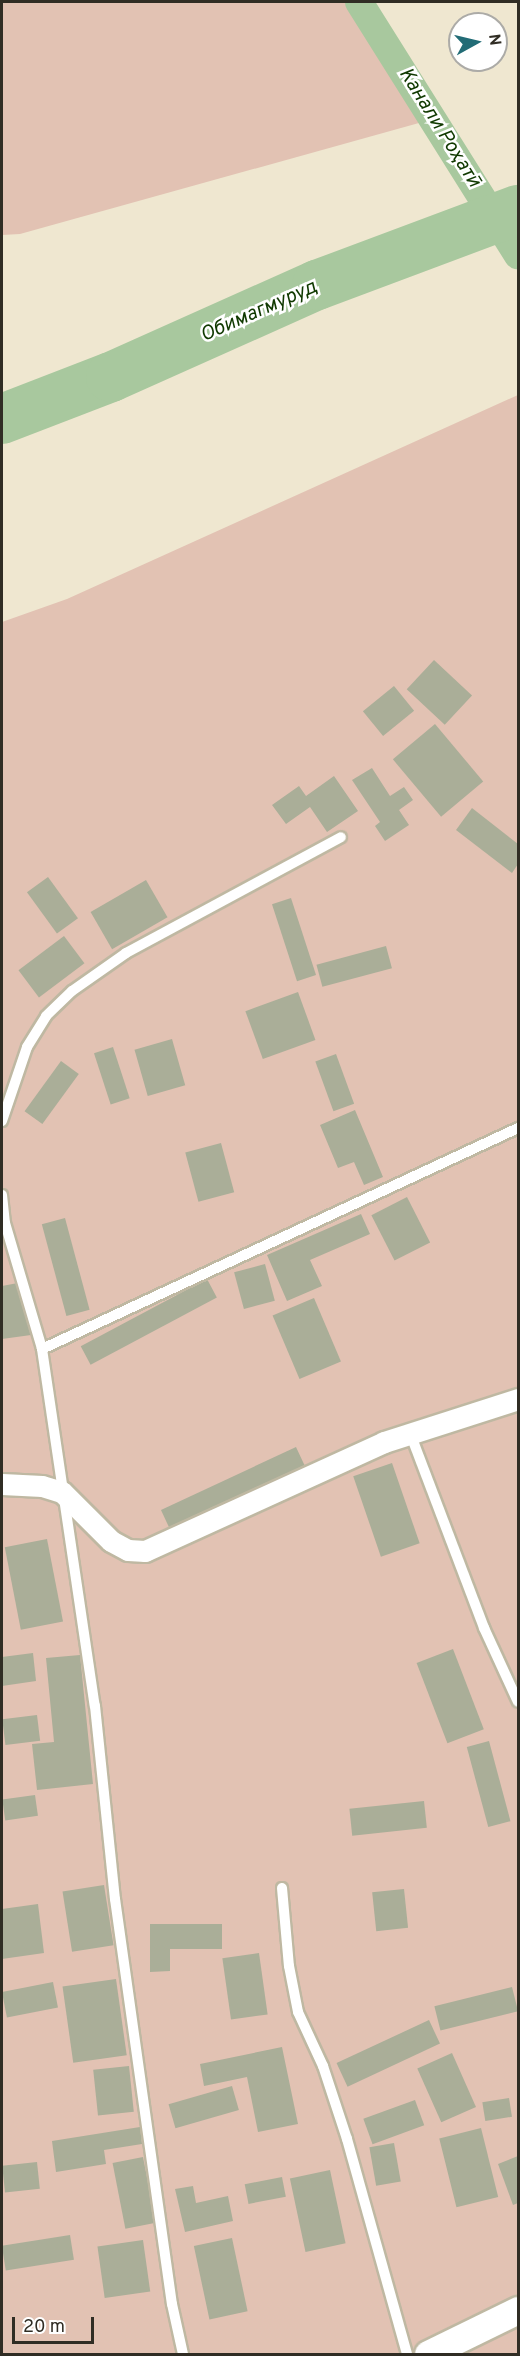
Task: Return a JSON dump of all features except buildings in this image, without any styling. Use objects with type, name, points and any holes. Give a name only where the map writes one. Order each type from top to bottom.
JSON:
[{"type":"street","points":[[2,1485],[42,1486],[62,1492],[111,1541],[128,1550],[145,1551],[410,1433],[519,1399]]},
{"type":"street","points":[[428,2355],[519,2310]]},
{"type":"lane","points":[[2,1120],[27,1047],[46,1016],[72,992],[126,953],[341,837]]},
{"type":"lane","points":[[42,1349],[519,1128]]},
{"type":"lane","points":[[2,1194],[5,1223],[42,1349],[95,1706],[115,1899],[172,2304],[183,2355]]},
{"type":"lane","points":[[410,1433],[484,1628],[519,1702]]},
{"type":"lane","points":[[282,1888],[289,1966],[298,2012],[323,2066],[407,2355]]},
{"type":"shaded area","points":[[2,2],[368,2],[444,116],[20,234],[2,235]]},
{"type":"shaded area","points":[[518,395],[518,2309],[420,2354],[2,2354],[2,622],[67,599]]},
{"type":"shaded area","points":[[518,2311],[518,2354],[423,2354]]},
{"type":"waterway","name":"Канали Роҳатӣ","points":[[359,2],[518,255]]},
{"type":"waterway","name":"Обимагмуруд","points":[[2,419],[111,377],[317,285],[518,210]]}]
